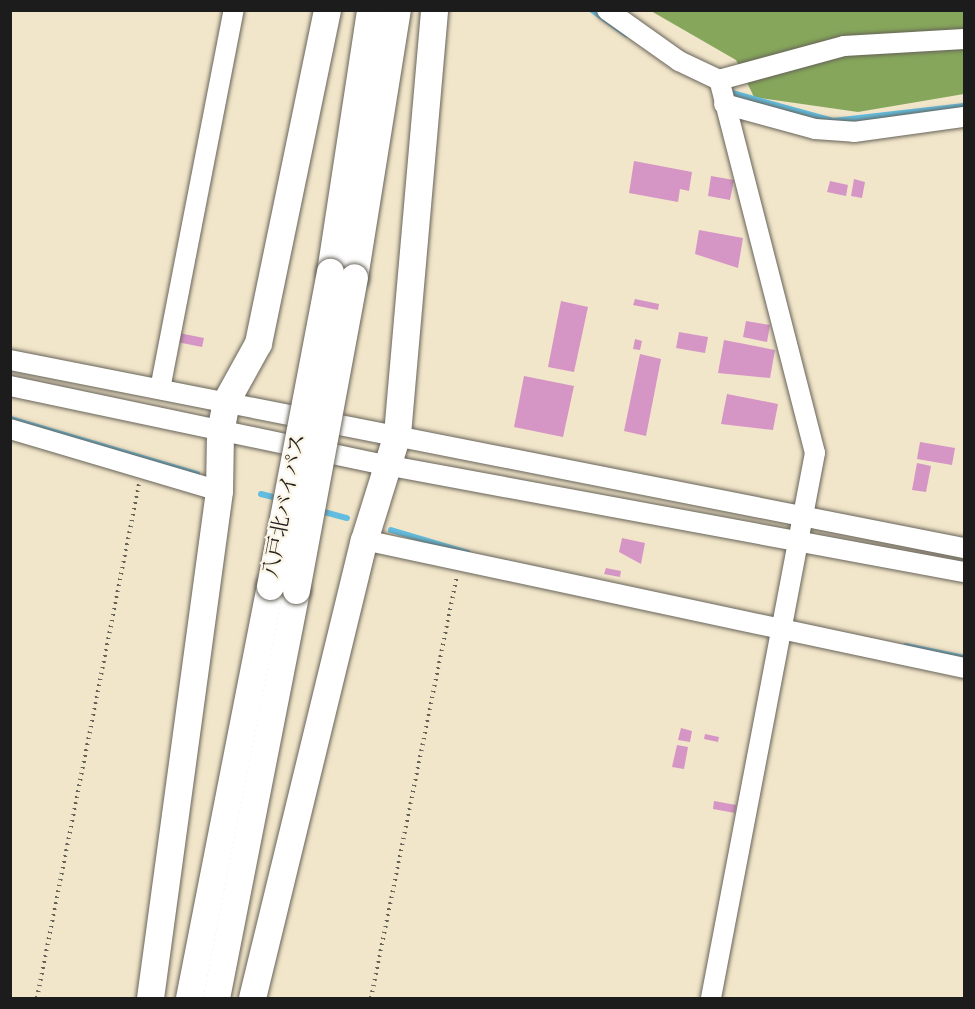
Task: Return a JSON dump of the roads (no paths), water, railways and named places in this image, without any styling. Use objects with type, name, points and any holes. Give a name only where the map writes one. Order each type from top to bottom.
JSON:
[{"type":"highway","points":[[150,999],[219,491],[220,432],[226,400],[258,343],[327,10]]},
{"type":"highway","name":"八戸北バイパス","points":[[342,275],[370,10]]},
{"type":"highway","name":"八戸北バイパス","points":[[216,999],[283,588],[342,275],[397,10]]},
{"type":"highway","points":[[252,999],[364,540],[391,466],[397,434],[434,10]]},
{"type":"highway","name":"八戸北バイパス","points":[[189,999],[283,588]]},
{"type":"street","points":[[160,389],[234,10]]},
{"type":"street","points":[[607,10],[680,61],[719,80],[844,46],[964,39]]},
{"type":"street","points":[[711,999],[801,540],[815,453],[719,80]]},
{"type":"street","points":[[724,104],[815,129],[854,132],[964,117]]},
{"type":"street","points":[[10,360],[226,400],[805,514],[964,548]]},
{"type":"street","points":[[10,386],[220,432],[391,466],[801,540],[964,572]]},
{"type":"street","points":[[10,429],[219,491]]},
{"type":"street","points":[[364,540],[964,668]]},
{"type":"waterway","points":[[592,10],[626,34]]},
{"type":"waterway","points":[[725,91],[833,121],[964,106]]},
{"type":"waterway","points":[[10,419],[197,474]]},
{"type":"waterway","points":[[261,494],[281,499]]},
{"type":"waterway","points":[[317,510],[347,518]]},
{"type":"waterway","points":[[391,530],[468,553]]},
{"type":"waterway","points":[[906,646],[964,658]]}]
